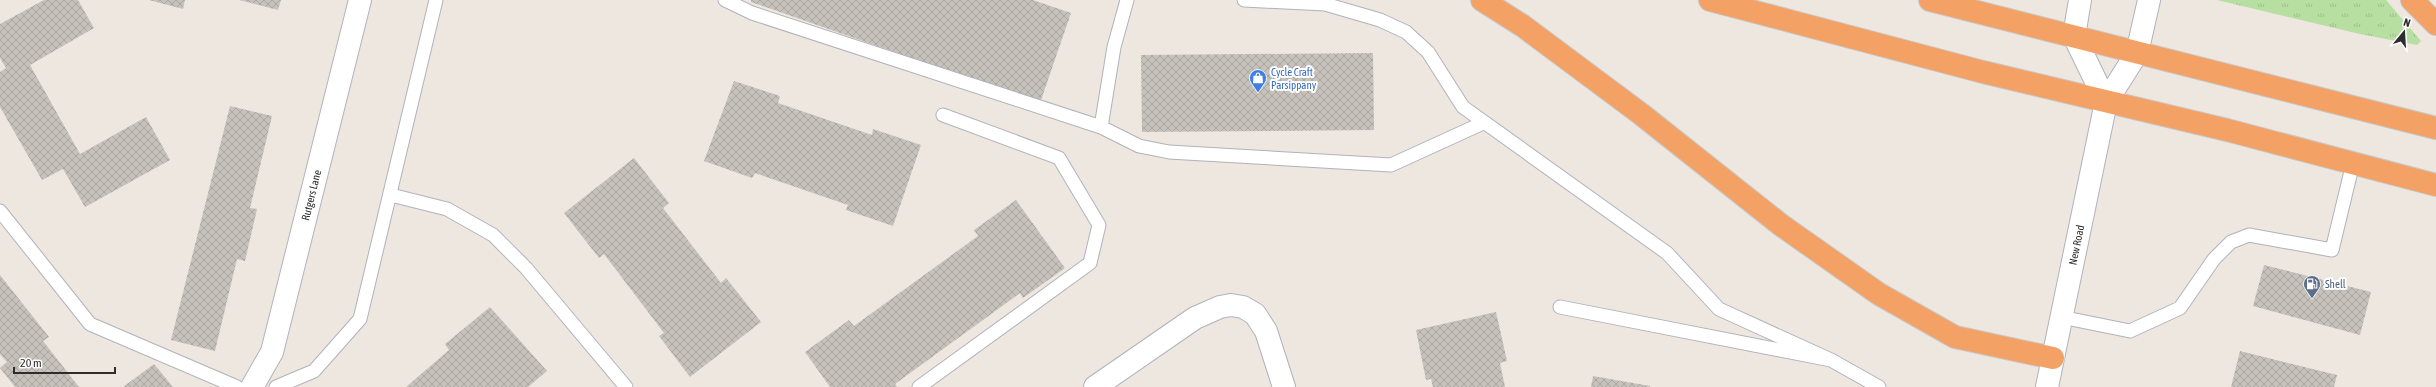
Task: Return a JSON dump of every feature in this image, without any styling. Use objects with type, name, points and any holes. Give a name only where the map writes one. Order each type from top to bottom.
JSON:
[{"type":"highway","points":[[1482,0],[1523,26],[1641,114],[1781,226],[1878,294],[1955,337],[2053,358]]},
{"type":"highway","points":[[1710,0],[2436,185]]},
{"type":"highway","points":[[1930,0],[2436,128]]},
{"type":"highway","points":[[2412,0],[2436,24]]},
{"type":"street","name":"Rutgers Lane","points":[[252,387],[272,352],[360,0]]},
{"type":"street","points":[[2080,0],[2074,36],[2106,102]]},
{"type":"street","name":"New Road","points":[[2047,387],[2106,102],[2137,53],[2149,0]]},
{"type":"street","points":[[1095,387],[1195,318],[1220,306],[1231,305],[1243,307],[1255,314],[1266,331],[1284,387]]},
{"type":"lane","points":[[276,387],[314,371],[360,319],[391,195],[436,0]]},
{"type":"lane","points":[[725,0],[752,13],[1102,127],[1139,146],[1170,152],[1391,165],[1483,123]]},
{"type":"lane","points":[[1102,127],[1114,47],[1127,0]]},
{"type":"lane","points":[[1244,0],[1325,4],[1380,20],[1406,32],[1428,52],[1463,107],[1483,123],[1667,253],[1719,308],[1831,360],[1879,387]]},
{"type":"lane","points":[[919,387],[1090,263],[1098,225],[1059,158],[943,115]]},
{"type":"lane","points":[[2061,317],[2130,331],[2180,308],[2214,258],[2231,242],[2249,235],[2332,250],[2353,163]]},
{"type":"lane","points":[[391,195],[447,209],[493,235],[526,268],[626,387]]},
{"type":"lane","points":[[0,211],[90,324],[237,387]]},
{"type":"lane","points":[[1560,307],[1831,360]]},
{"type":"green space","points":[[2217,0],[2386,0],[2421,41],[2417,45],[2360,34]]},
{"type":"building","points":[[44,0],[78,0],[94,28],[30,65],[80,154],[146,117],[170,160],[85,207],[63,169],[42,180],[0,107],[0,72],[6,68],[0,58],[0,24]]},
{"type":"building","points":[[149,0],[185,0],[183,9]]},
{"type":"building","points":[[239,0],[281,0],[278,10]]},
{"type":"building","points":[[751,0],[1033,0],[1071,13],[1040,103],[751,2]]},
{"type":"building","name":"Cycle Craft Parsippany","points":[[1373,53],[1374,130],[1142,132],[1141,55]]},
{"type":"building","points":[[734,81],[780,96],[778,103],[872,135],[873,129],[921,145],[893,226],[846,210],[848,205],[755,173],[752,178],[704,161]]},
{"type":"building","points":[[230,106],[272,116],[250,208],[257,209],[245,261],[237,259],[215,351],[171,340]]},
{"type":"building","points":[[634,158],[669,203],[663,208],[721,283],[726,278],[761,322],[690,377],[659,336],[664,333],[604,254],[599,258],[564,213]]},
{"type":"building","points":[[1016,200],[1065,268],[1023,298],[1020,293],[895,384],[897,387],[830,387],[805,352],[849,320],[854,326],[978,236],[974,230]]},
{"type":"building","name":"Shell","points":[[2264,265],[2371,292],[2360,335],[2253,306]]},
{"type":"building","points":[[0,275],[49,337],[43,341],[79,387],[15,387],[0,368],[7,362],[0,354]]},
{"type":"building","points":[[490,307],[547,371],[528,387],[406,387],[449,350],[445,344]]},
{"type":"building","points":[[1496,312],[1507,361],[1500,363],[1505,387],[1433,387],[1431,379],[1426,380],[1416,330]]},
{"type":"building","points":[[2240,351],[2337,375],[2334,387],[2231,387]]},
{"type":"building","points":[[154,364],[173,387],[123,387]]},
{"type":"building","points":[[1593,376],[1650,386],[1650,387],[1591,387]]},
{"type":"place","name":"Cycle Craft Parsippany","points":[[1258,93]]},
{"type":"place","name":"Shell","points":[[2312,299]]}]
